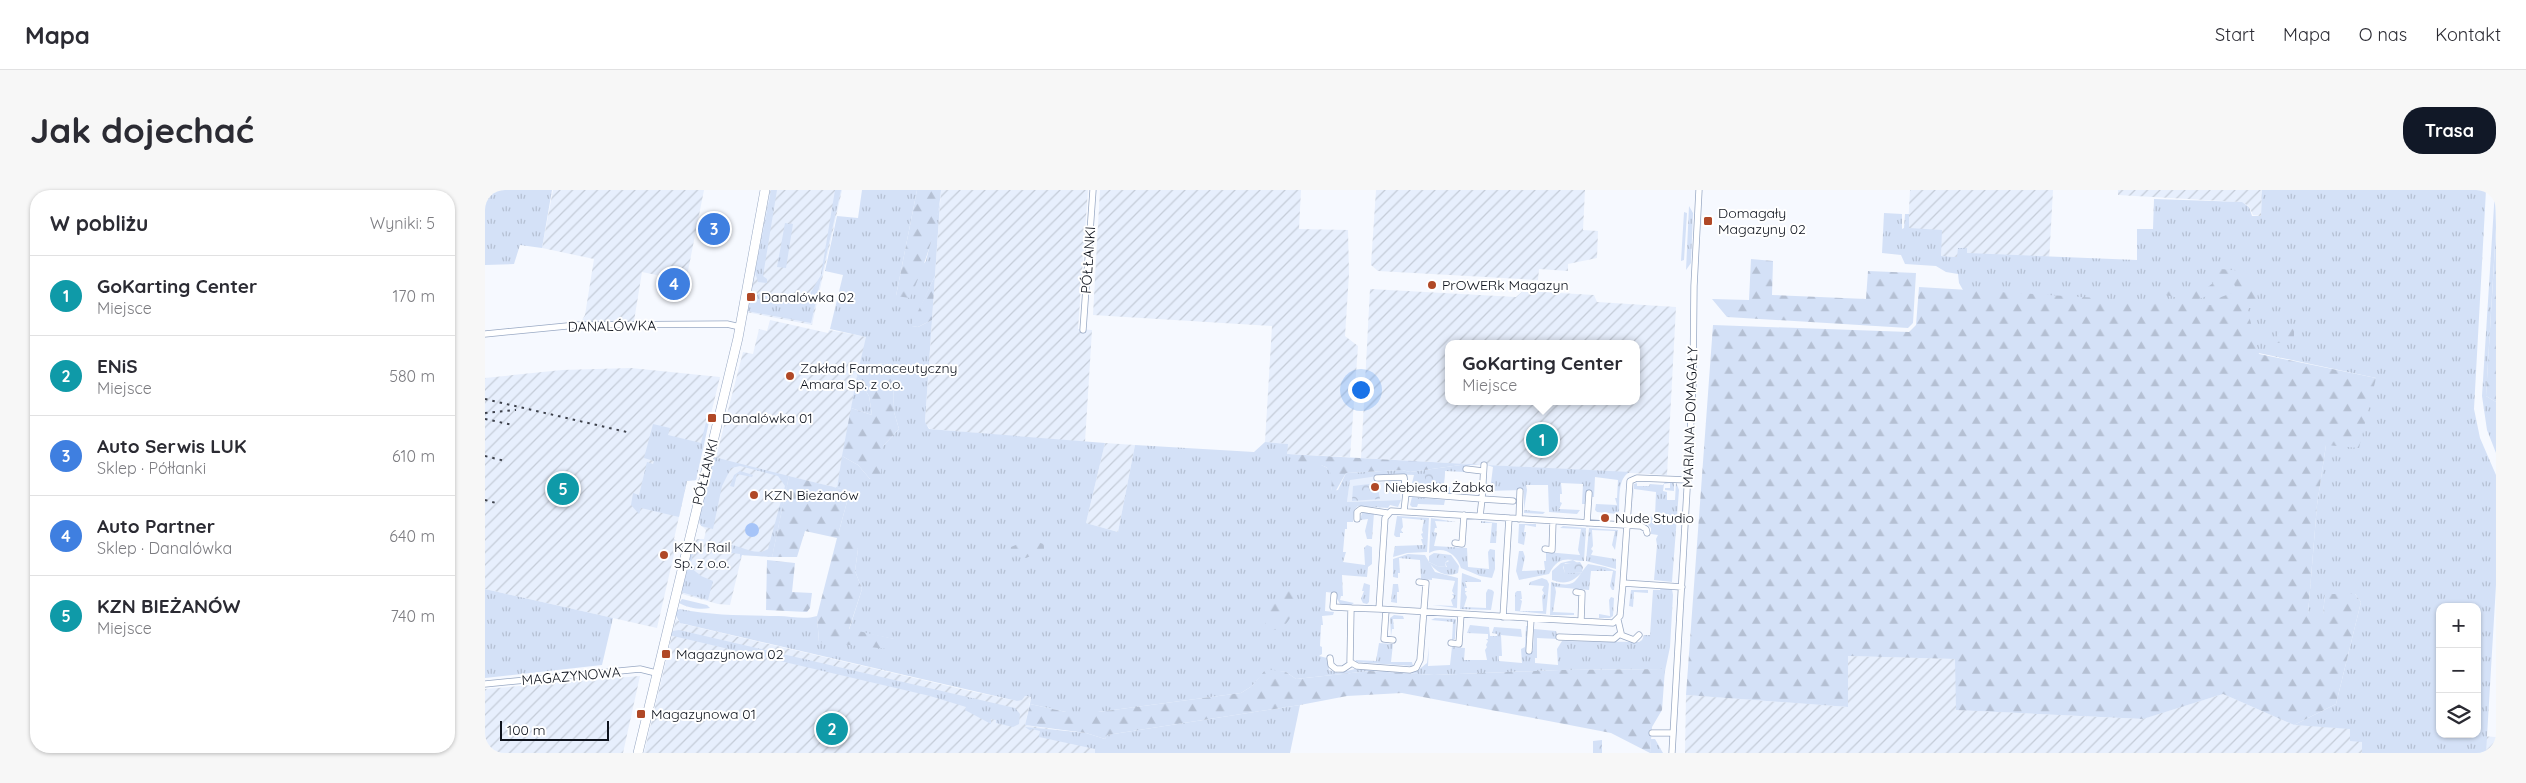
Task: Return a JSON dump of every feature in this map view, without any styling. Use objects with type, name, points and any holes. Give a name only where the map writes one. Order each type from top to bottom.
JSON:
[{"type":"street","name":"PÓŁŁANKI","points":[[638,753],[740,327],[765,190]]},
{"type":"street","name":"PÓŁŁANKI","points":[[1083,330],[1093,190]]},
{"type":"street","name":"MARIANA DOMAGAŁY","points":[[1672,753],[1688,480],[1699,190]]},
{"type":"street","name":"DANALÓWKA","points":[[485,334],[577,326],[727,324],[740,327]]},
{"type":"street","points":[[1466,470],[1484,468],[1481,516]]},
{"type":"street","points":[[1377,478],[1407,477],[1404,511]]},
{"type":"street","points":[[1333,595],[1333,607],[1612,623],[1618,620],[1621,615],[1626,525],[1631,480],[1638,478],[1688,480]]},
{"type":"street","points":[[1519,519],[1520,491]]},
{"type":"street","points":[[1406,493],[1513,501]]},
{"type":"street","points":[[1587,523],[1589,493]]},
{"type":"street","points":[[1357,519],[1357,512],[1361,509],[1387,513],[1404,511],[1643,526],[1647,533]]},
{"type":"street","points":[[1384,639],[1385,518],[1387,513]]},
{"type":"street","points":[[1464,515],[1458,544],[1469,544]]},
{"type":"street","points":[[1503,617],[1509,518]]},
{"type":"street","points":[[1545,549],[1555,550],[1553,520]]},
{"type":"street","points":[[1419,582],[1433,583]]},
{"type":"street","points":[[1351,608],[1349,656],[1352,663],[1357,666],[1400,669],[1416,668],[1420,660],[1426,583]]},
{"type":"street","points":[[1623,583],[1682,587]]},
{"type":"street","points":[[1581,621],[1579,592],[1590,593]]},
{"type":"street","points":[[1451,643],[1459,644],[1461,614]]},
{"type":"street","points":[[1529,650],[1531,618]]},
{"type":"street","points":[[1618,620],[1622,629],[1621,635]]},
{"type":"street","points":[[1621,635],[1634,640],[1639,635]]},
{"type":"street","points":[[1559,636],[1614,639],[1621,635]]},
{"type":"street","points":[[1377,639],[1393,640]]},
{"type":"street","points":[[1330,658],[1331,665],[1336,669],[1343,668],[1352,663]]},
{"type":"street","name":"MAGAZYNOWA","points":[[485,684],[640,669],[656,673]]},
{"type":"street","points":[[1652,732],[1673,733]]},
{"type":"shaded area","points":[[553,190],[704,190],[686,281],[642,272],[634,321],[581,322],[585,315],[594,259],[542,248]]},
{"type":"shaded area","points":[[770,190],[842,190],[812,325],[746,312]]},
{"type":"shaded area","points":[[941,190],[1088,190],[1078,329],[1092,330],[1085,442],[930,429],[925,423]]},
{"type":"shaded area","points":[[1100,190],[1301,190],[1299,229],[1348,230],[1349,274],[1345,336],[1358,346],[1350,457],[1287,454],[1287,444],[1265,442],[1272,326],[1093,315]]},
{"type":"shaded area","points":[[1376,190],[1585,190],[1583,230],[1598,231],[1597,258],[1568,264],[1568,271],[1539,269],[1538,280],[1378,271],[1371,265]]},
{"type":"shaded area","points":[[1910,190],[2053,190],[2049,262],[1940,256],[1908,228]]},
{"type":"shaded area","points":[[2118,190],[2262,190],[2261,216],[2253,215],[2249,206],[2241,202],[2118,195]]},
{"type":"shaded area","points":[[1370,289],[1516,297],[1523,291],[1594,295],[1597,302],[1676,307],[1667,475],[1361,458]]},
{"type":"shaded area","points":[[770,320],[828,333],[829,330],[867,337],[859,368],[837,488],[789,476],[772,557],[742,555],[730,605],[718,604],[682,594],[692,544],[697,539],[704,539],[706,530],[699,523],[743,352],[753,354],[759,329],[767,331]]},
{"type":"shaded area","points":[[631,368],[720,377],[709,422],[706,422],[696,480],[687,481],[674,539],[677,541],[657,628],[485,589],[485,378],[562,370]]},
{"type":"shaded area","points":[[1105,443],[1135,445],[1118,532],[1086,523]]},
{"type":"shaded area","name":"Niebieska Żabka","points":[[1376,476],[1377,483],[1397,480],[1401,500],[1347,502],[1350,479]]},
{"type":"shaded area","points":[[676,619],[683,624],[970,691],[1017,701],[1025,696],[1031,697],[1025,725],[1078,733],[1102,753],[644,753]]},
{"type":"shaded area","points":[[1848,656],[1956,659],[1956,710],[2142,719],[2223,694],[2294,725],[2436,733],[2436,738],[2496,737],[2496,753],[1685,753],[1686,695],[1848,707]]},
{"type":"shaded area","points":[[640,676],[623,753],[485,753],[485,689]]},
{"type":"green space","points":[[485,190],[552,190],[542,248],[520,245],[514,264],[485,265]]},
{"type":"green space","points":[[771,190],[777,190],[763,276],[767,279],[767,283],[758,282],[755,272]]},
{"type":"green space","points":[[835,190],[841,190],[811,323],[747,311],[750,298],[762,293],[807,299],[821,275]]},
{"type":"green space","points":[[862,190],[917,190],[896,296],[926,261],[940,203],[935,276],[912,326],[918,327],[932,320],[925,422],[929,429],[1105,443],[1086,523],[1118,532],[1135,445],[1254,452],[1265,442],[1288,444],[1287,454],[1318,464],[1331,471],[1333,478],[1331,491],[1338,490],[1346,473],[1402,470],[1410,472],[1481,464],[1465,466],[1465,472],[1445,471],[1444,485],[1412,483],[1414,475],[1392,474],[1350,480],[1347,502],[1401,500],[1398,507],[1390,505],[1388,508],[1358,506],[1354,510],[1353,522],[1347,522],[1343,552],[1346,552],[1343,562],[1365,565],[1364,548],[1367,545],[1372,547],[1372,564],[1368,567],[1367,577],[1342,575],[1343,596],[1341,596],[1340,600],[1354,603],[1351,605],[1340,604],[1334,593],[1326,592],[1325,611],[1334,612],[1333,615],[1322,616],[1323,625],[1321,625],[1320,646],[1322,647],[1322,654],[1319,656],[1327,658],[1329,670],[1338,673],[1355,669],[1417,671],[1427,663],[1429,646],[1428,666],[1450,665],[1452,647],[1465,648],[1464,660],[1487,660],[1485,650],[1488,634],[1467,633],[1470,625],[1489,627],[1490,636],[1497,636],[1497,634],[1492,633],[1494,627],[1521,629],[1522,637],[1501,635],[1502,656],[1499,656],[1499,661],[1522,663],[1521,649],[1525,647],[1526,626],[1528,626],[1527,651],[1533,651],[1534,629],[1556,631],[1558,639],[1537,638],[1537,658],[1535,658],[1535,663],[1558,665],[1557,649],[1562,641],[1639,642],[1644,635],[1650,635],[1653,590],[1660,590],[1661,588],[1672,589],[1673,595],[1670,647],[1664,676],[1664,669],[1560,670],[1434,675],[1370,671],[1296,679],[1286,672],[1266,670],[1252,686],[1241,693],[1098,712],[1066,712],[1030,704],[1031,697],[1025,696],[1022,700],[1017,701],[680,623],[675,614],[680,609],[729,615],[802,618],[817,616],[819,642],[894,639],[849,630],[862,589],[855,571],[858,549],[839,531],[850,491],[837,488],[842,456],[858,465],[870,479],[883,446],[899,429],[894,412],[893,376],[884,363],[859,367],[866,337],[830,329],[843,275],[825,271],[837,216],[858,218]]},
{"type":"green space","points":[[917,190],[941,190],[930,246],[910,298],[896,296]]},
{"type":"green space","points":[[2262,190],[2486,190],[2474,409],[2480,438],[2496,475],[2496,585],[2486,753],[2362,753],[2362,742],[2350,741],[2350,729],[2294,725],[2336,704],[2361,602],[2355,594],[2325,594],[2323,614],[2308,614],[2317,505],[2326,445],[2376,378],[1963,290],[1959,283],[1958,274],[1946,272],[1936,266],[1905,264],[1901,255],[1882,253],[1884,213],[1902,214],[1902,229],[1904,228],[1905,214],[1909,214],[1909,228],[1942,230],[1941,256],[1957,257],[1958,248],[1967,248],[1967,253],[2137,260],[2137,229],[2153,229],[2154,199],[2242,202],[2249,207],[2252,216],[2261,216]]},
{"type":"green space","points":[[2495,190],[2496,228],[2486,396],[2496,402],[2496,453],[2487,430],[2482,396]]},
{"type":"green space","points":[[1689,206],[1693,213],[1691,263],[1686,270]]},
{"type":"green space","points":[[1684,212],[1687,213],[1684,260],[1681,261]]},
{"type":"green space","points":[[785,223],[793,224],[786,268],[777,267]]},
{"type":"green space","points":[[2496,230],[2496,402],[2486,396]]},
{"type":"green space","points":[[1751,259],[1773,261],[1772,295],[1866,299],[1868,271],[1916,273],[1913,323],[1908,328],[1727,317],[1712,299],[1749,300]]},
{"type":"green space","points":[[2221,269],[2244,271],[2258,285],[2257,308],[2247,308],[2259,354],[2376,378],[2359,448],[2326,445],[2317,505],[2308,614],[2323,614],[2325,594],[2355,594],[2361,602],[2336,704],[2294,725],[2223,694],[2143,719],[1956,710],[1955,659],[1848,656],[1848,707],[1686,695],[1713,325],[1909,332],[1916,325],[1919,287],[2213,305],[2216,299],[2237,291],[2234,284],[2228,281],[2224,290],[2193,301],[2165,295],[2166,290],[2179,288],[2196,290],[2208,287],[2215,281],[2215,271]]},
{"type":"green space","points":[[935,276],[932,320],[918,327],[911,326]]},
{"type":"green space","points":[[2277,326],[2294,326],[2294,343],[2277,343]]},
{"type":"green space","points":[[884,363],[893,376],[894,412],[899,429],[883,446],[881,474],[870,479],[858,465],[842,456],[851,408],[872,415],[869,396],[857,376],[859,367]]},
{"type":"green space","points":[[857,376],[869,396],[872,415],[851,408]]},
{"type":"green space","points":[[706,422],[709,422],[696,480],[687,481],[679,517],[641,508],[639,514],[631,505],[633,493],[639,495],[647,462],[653,464],[654,461],[644,458],[653,424],[670,428],[668,435],[701,443]]},
{"type":"green space","points":[[1287,454],[1468,464],[1410,472],[1402,470],[1346,473],[1334,494],[1331,491],[1332,481],[1329,470],[1320,465],[1298,464]]},
{"type":"green space","points":[[714,457],[789,476],[772,557],[742,555],[740,559],[740,554],[723,552],[720,547],[731,545],[756,552],[768,549],[785,486],[778,476],[740,466],[731,468],[722,486],[713,529],[701,526],[699,520],[700,512]]},
{"type":"green space","points":[[1487,465],[1630,472],[1621,484],[1619,511],[1617,514],[1597,512],[1595,510],[1596,504],[1617,505],[1615,498],[1617,498],[1618,480],[1595,477],[1594,497],[1592,497],[1592,493],[1586,493],[1585,504],[1582,504],[1583,484],[1561,483],[1562,494],[1560,494],[1560,502],[1562,503],[1559,509],[1580,510],[1577,514],[1549,512],[1548,485],[1526,485],[1524,510],[1524,490],[1485,491],[1485,483],[1491,483],[1493,467]]},
{"type":"green space","points":[[1425,470],[1445,471],[1444,482],[1425,482]]},
{"type":"green space","points":[[740,471],[753,475],[752,477],[737,474],[734,487],[730,486],[734,475]]},
{"type":"green space","points":[[789,476],[850,491],[839,531],[851,536],[858,549],[855,571],[862,589],[849,629],[895,639],[899,650],[819,642],[817,616],[837,538],[805,531],[797,557],[772,557]]},
{"type":"green space","points":[[1665,482],[1674,482],[1674,491],[1665,490],[1665,488],[1670,488],[1670,483],[1664,484],[1663,491],[1667,492],[1667,500],[1675,500],[1676,482],[1679,490],[1672,582],[1654,580],[1656,539],[1658,535],[1651,534],[1651,528],[1647,524],[1632,521],[1633,515],[1655,517],[1656,492],[1634,489],[1632,509],[1634,484],[1637,483],[1637,486],[1649,486],[1650,484],[1663,485]]},
{"type":"green space","points":[[1377,483],[1380,499],[1352,501],[1353,486]]},
{"type":"green space","points":[[1433,486],[1450,487],[1450,494],[1433,491]]},
{"type":"green space","points":[[1412,497],[1445,500],[1444,505],[1418,504],[1417,507],[1412,507],[1410,505]]},
{"type":"green space","points":[[1524,510],[1545,512],[1543,514],[1524,513]]},
{"type":"green space","points":[[1362,513],[1374,513],[1372,539],[1367,539],[1365,531],[1368,519],[1360,520]]},
{"type":"green space","points":[[1397,516],[1429,518],[1427,552],[1407,553],[1393,557],[1395,546],[1423,545],[1421,534],[1423,533],[1424,520],[1402,518],[1403,527],[1401,530],[1403,533],[1400,533],[1400,537],[1396,537],[1394,535]]},
{"type":"green space","points":[[1431,518],[1456,522],[1435,521],[1437,528],[1435,528],[1434,532],[1437,533],[1434,546],[1467,548],[1468,567],[1489,569],[1488,552],[1490,549],[1495,550],[1495,569],[1492,578],[1480,576],[1461,568],[1449,552],[1439,550],[1429,553]]},
{"type":"green space","points":[[1481,521],[1497,523],[1496,543],[1490,543],[1492,523],[1481,523]]},
{"type":"green space","points":[[1519,524],[1536,524],[1536,527],[1525,525],[1524,545],[1518,543]]},
{"type":"green space","points":[[1563,526],[1586,528],[1584,561],[1569,559],[1561,561],[1557,563],[1549,574],[1519,580],[1516,571],[1519,551],[1523,551],[1525,557],[1522,571],[1545,570],[1546,552],[1580,555],[1578,550],[1581,529],[1560,528]]},
{"type":"green space","points":[[1589,528],[1618,530],[1615,550],[1612,545],[1615,531],[1592,530],[1593,546],[1591,549],[1593,551],[1591,555],[1616,559],[1616,569],[1586,561]]},
{"type":"green space","points":[[1028,540],[1044,544],[1044,550],[1026,558],[1010,555],[1011,547]]},
{"type":"green space","points":[[694,549],[690,567],[701,576],[713,581],[708,600],[681,592],[691,550]]},
{"type":"green space","points":[[1434,553],[1451,555],[1459,566],[1458,573],[1450,575],[1435,569],[1429,562],[1437,566],[1447,567],[1445,563],[1449,561]]},
{"type":"green space","points":[[1434,553],[1450,558],[1445,563],[1446,567],[1437,566],[1429,562],[1429,556]]},
{"type":"green space","points":[[1408,554],[1425,555],[1435,572],[1458,578],[1457,608],[1432,605],[1453,606],[1451,600],[1454,597],[1452,591],[1455,581],[1432,578],[1432,580],[1421,579],[1420,560],[1399,558],[1400,573],[1398,573],[1398,578],[1393,577],[1393,559]]},
{"type":"green space","points":[[767,560],[795,563],[792,592],[812,593],[810,608],[807,612],[766,610]]},
{"type":"green space","points":[[1573,560],[1579,564],[1565,563],[1563,567],[1565,573],[1582,572],[1579,575],[1565,582],[1552,580],[1552,571],[1561,563]]},
{"type":"green space","points":[[1580,562],[1583,567],[1582,572],[1565,574],[1563,564]]},
{"type":"green space","points":[[1588,564],[1616,571],[1614,590],[1610,586],[1613,571],[1591,571],[1589,590],[1555,587],[1553,612],[1574,613],[1574,615],[1550,615],[1551,582],[1571,584]]},
{"type":"green space","points":[[1462,573],[1481,580],[1481,582],[1465,582],[1467,597],[1464,607],[1486,608],[1486,593],[1488,589],[1494,592],[1491,610],[1460,609]]},
{"type":"green space","points":[[1542,578],[1547,580],[1549,584],[1546,614],[1515,611],[1515,593],[1521,591],[1520,611],[1543,611],[1542,596],[1544,593],[1542,590],[1544,586],[1529,585],[1530,582]]},
{"type":"green space","points":[[1364,583],[1370,585],[1369,602],[1367,604],[1363,603],[1361,599]]},
{"type":"green space","points":[[1393,584],[1398,584],[1397,603],[1391,602]]},
{"type":"green space","points":[[1295,585],[1296,598],[1290,619],[1282,629],[1265,631],[1266,609],[1286,587]]},
{"type":"green space","points":[[485,589],[613,618],[602,665],[485,678]]},
{"type":"green space","points":[[1631,590],[1648,590],[1648,593],[1634,592],[1633,607],[1629,606]]},
{"type":"green space","points":[[1611,597],[1614,598],[1613,616],[1610,618],[1599,618],[1599,614],[1610,616],[1609,600]]},
{"type":"green space","points":[[682,599],[707,605],[710,608],[699,609],[686,606],[679,603]]},
{"type":"green space","points":[[1394,615],[1403,616],[1404,619],[1393,619],[1394,629],[1392,629],[1391,636],[1390,618]]},
{"type":"green space","points":[[1435,618],[1456,619],[1455,639],[1452,640],[1453,622],[1431,620]]},
{"type":"green space","points":[[679,630],[1015,708],[1020,714],[1019,724],[1013,727],[996,723],[996,720],[991,719],[991,724],[965,710],[966,707],[930,696],[669,635],[673,631]]},
{"type":"green space","points":[[1379,643],[1393,644],[1391,662],[1412,662],[1413,666],[1355,662],[1356,660],[1376,661]]},
{"type":"green space","points":[[1266,669],[1286,672],[1296,679],[1370,671],[1434,675],[1560,670],[1665,669],[1662,710],[1652,727],[1650,753],[1611,733],[1402,693],[1347,696],[1107,735],[1105,739],[1086,733],[1025,725],[1030,704],[1066,712],[1098,712],[1241,693],[1252,686]]},
{"type":"green space","points":[[1300,705],[1290,753],[1095,753],[1095,749],[1039,737],[1040,731],[1032,729],[1031,731],[1025,727],[1086,733],[1105,739],[1107,735]]},
{"type":"green space","points":[[1651,739],[1655,739],[1663,753],[1650,753]]},
{"type":"green space","points":[[1602,740],[1602,753],[1593,753],[1593,741]]},
{"type":"water","points":[[752,523],[757,525],[759,530],[757,535],[752,537],[747,535],[745,530],[747,525]]},
{"type":"railway","points":[[485,399],[631,433]]},
{"type":"railway","points":[[485,413],[516,410]]},
{"type":"railway","points":[[485,419],[513,425]]},
{"type":"railway","points":[[485,456],[505,461]]},
{"type":"railway","points":[[485,500],[496,503]]},
{"type":"place","name":"Domagały Magazyny 02","points":[[1708,221]]},
{"type":"place","name":"Auto Serwis LUK","points":[[714,229]]},
{"type":"place","name":"Auto Partner","points":[[674,284]]},
{"type":"place","name":"PrOWERk Magazyn","points":[[1432,285]]},
{"type":"place","name":"Danalówka 02","points":[[751,297]]},
{"type":"place","name":"Zakład Farmaceutyczny Amara Sp. z o.o.","points":[[790,376]]},
{"type":"place","name":"Danalówka 01","points":[[712,418]]},
{"type":"place","name":"GoKarting Center","points":[[1542,440]]},
{"type":"place","name":"Niebieska Żabka","points":[[1375,487]]},
{"type":"place","name":"KZN BIEŻANÓW","points":[[563,489]]},
{"type":"place","name":"KZN Bieżanów","points":[[754,495]]},
{"type":"place","name":"Nude Studio","points":[[1605,518]]},
{"type":"place","name":"KZN Rail Sp. z o.o.","points":[[664,555]]},
{"type":"place","name":"Magazynowa 02","points":[[666,654]]},
{"type":"place","name":"Magazynowa 01","points":[[641,714]]},
{"type":"place","name":"ENiS","points":[[832,729]]}]
